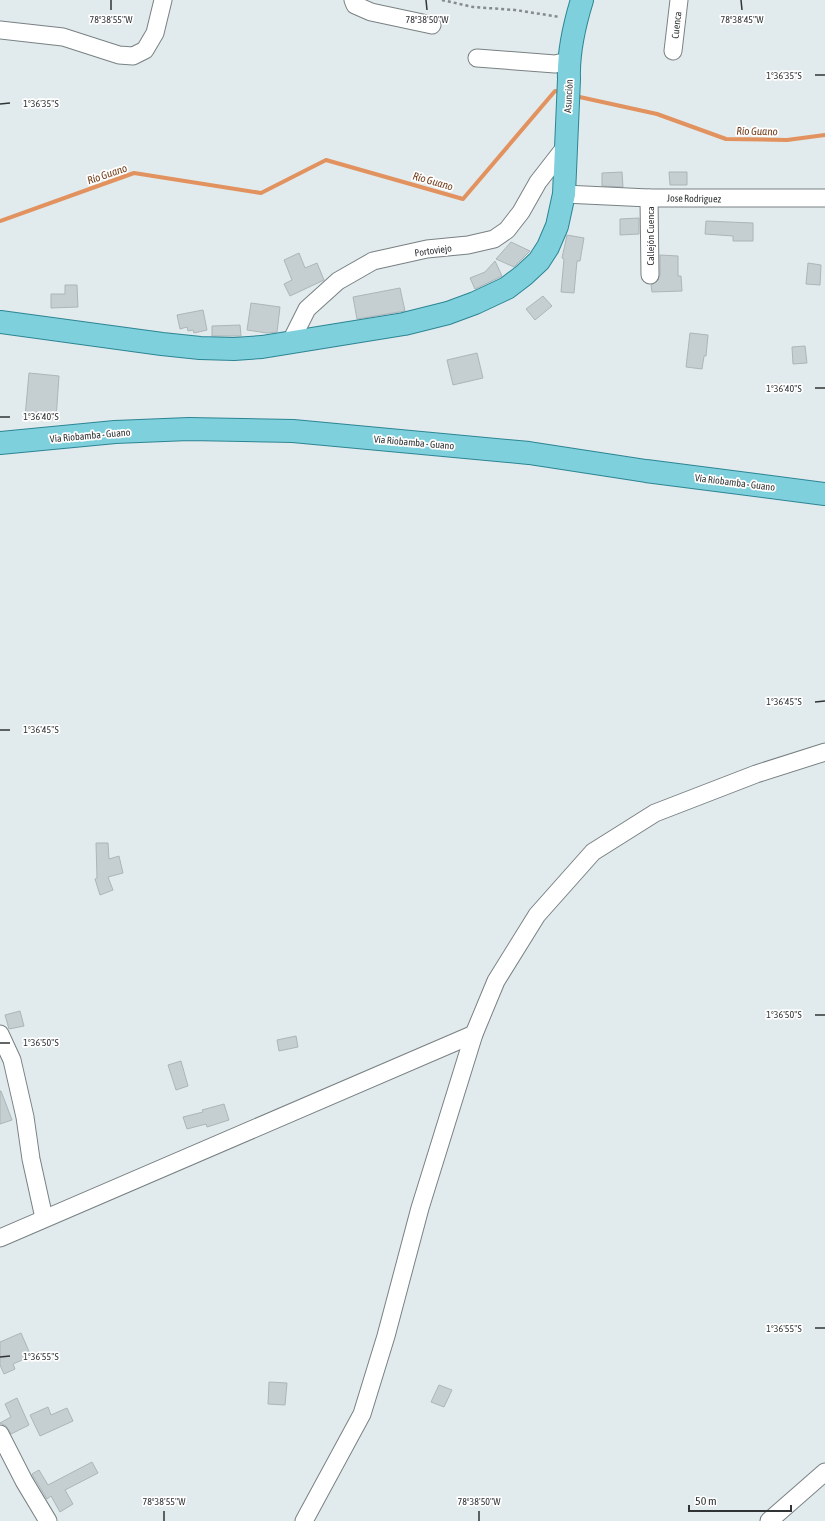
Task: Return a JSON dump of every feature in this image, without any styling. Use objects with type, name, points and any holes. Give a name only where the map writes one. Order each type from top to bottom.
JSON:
[{"type":"main road","name":"Asunción","points":[[564,194],[569,70],[579,9]]},
{"type":"main road","points":[[0,322],[200,348],[262,348],[404,324],[448,313],[475,303],[507,288],[524,275],[539,261],[548,248],[557,226],[564,194]]},
{"type":"main road","name":"Vía Riobamba - Guano","points":[[0,443],[115,432],[189,429],[293,431],[529,453],[825,494]]},
{"type":"street","points":[[0,30],[63,37],[119,55],[133,56],[145,50],[155,33],[163,0]]},
{"type":"street","points":[[354,0],[355,5],[371,12],[432,25]]},
{"type":"street","name":"Cuenca","points":[[673,51],[679,0]]},
{"type":"street","points":[[477,58],[554,64],[569,70]]},
{"type":"street","name":"Portoviejo","points":[[290,343],[307,309],[338,281],[373,261],[427,249],[494,239],[507,230],[521,212],[538,182],[566,146]]},
{"type":"street","name":"Jose Rodriguez","points":[[564,194],[649,198],[825,198]]},
{"type":"street","name":"Callejón Cuenca","points":[[649,198],[650,275]]},
{"type":"street","points":[[304,1521],[362,1414],[386,1336],[420,1208],[474,1034],[496,981],[537,915],[593,852],[655,813],[756,774],[825,752]]},
{"type":"street","points":[[0,1034],[12,1060],[25,1117],[31,1159],[44,1218]]},
{"type":"street","points":[[0,1238],[474,1034]]},
{"type":"street","points":[[0,1434],[24,1480],[48,1521]]},
{"type":"street","points":[[769,1521],[825,1472]]},
{"type":"path","points":[[442,0],[473,7],[515,10],[579,9]]},
{"type":"building","points":[[622,172],[623,187],[602,186],[602,173]]},
{"type":"building","points":[[669,172],[687,172],[687,185],[670,185]]},
{"type":"building","points":[[639,218],[639,234],[620,235],[620,219]]},
{"type":"building","points":[[706,221],[753,223],[753,241],[733,241],[733,236],[705,234]]},
{"type":"building","points":[[567,235],[584,238],[580,261],[577,261],[574,293],[561,292],[564,259],[562,258]]},
{"type":"building","points":[[511,242],[530,251],[514,267],[496,259]]},
{"type":"building","points":[[299,253],[305,268],[317,263],[324,280],[290,296],[284,284],[292,280],[284,260]]},
{"type":"building","points":[[660,255],[678,256],[678,276],[681,276],[682,291],[652,292],[651,285],[658,280],[660,275]]},
{"type":"building","points":[[495,261],[502,276],[475,289],[470,278],[485,272]]},
{"type":"building","points":[[808,263],[821,265],[820,285],[806,284]]},
{"type":"building","points":[[65,285],[77,285],[78,307],[51,308],[51,294],[65,294]]},
{"type":"building","points":[[400,288],[405,311],[357,319],[353,297]]},
{"type":"building","points":[[543,296],[552,306],[535,320],[526,309]]},
{"type":"building","points":[[251,303],[280,307],[277,332],[267,333],[247,330]]},
{"type":"building","points":[[203,310],[207,330],[194,333],[193,330],[188,331],[187,327],[180,329],[177,315]]},
{"type":"building","points":[[240,325],[241,336],[212,336],[212,326]]},
{"type":"building","points":[[690,333],[708,335],[706,356],[704,356],[702,369],[686,367]]},
{"type":"building","points":[[805,346],[807,363],[793,364],[792,347]]},
{"type":"building","points":[[477,353],[483,378],[453,385],[447,360]]},
{"type":"building","points":[[29,373],[59,376],[56,419],[25,417]]},
{"type":"building","points":[[96,843],[108,843],[109,859],[119,856],[123,873],[108,877],[113,890],[100,895],[95,879],[97,878]]},
{"type":"building","points":[[20,1011],[24,1026],[9,1029],[5,1015]]},
{"type":"building","points":[[296,1036],[298,1047],[279,1051],[277,1040]]},
{"type":"building","points":[[181,1061],[188,1086],[176,1090],[168,1065]]},
{"type":"building","points":[[0,1091],[12,1120],[0,1124]]},
{"type":"building","points":[[224,1104],[229,1120],[207,1127],[206,1124],[187,1129],[183,1117],[203,1112],[202,1110]]},
{"type":"building","points":[[21,1333],[31,1356],[13,1364],[15,1369],[4,1374],[0,1365],[0,1342]]},
{"type":"building","points":[[269,1382],[287,1383],[285,1405],[268,1404]]},
{"type":"building","points":[[439,1385],[452,1390],[444,1407],[431,1402]]},
{"type":"building","points":[[17,1398],[29,1425],[11,1434],[6,1426],[0,1423],[11,1417],[5,1404]]},
{"type":"building","points":[[48,1407],[51,1415],[67,1408],[73,1421],[40,1436],[30,1415]]},
{"type":"building","points":[[92,1462],[98,1473],[65,1490],[73,1504],[60,1512],[51,1496],[47,1499],[32,1474],[39,1470],[48,1485]]},
{"type":"waterway","name":"Río Guano","points":[[0,221],[134,173],[261,193],[326,160],[463,199],[555,91],[561,92]]},
{"type":"waterway","name":"Río Guano","points":[[575,96],[657,114],[726,139],[787,140],[825,135]]}]
